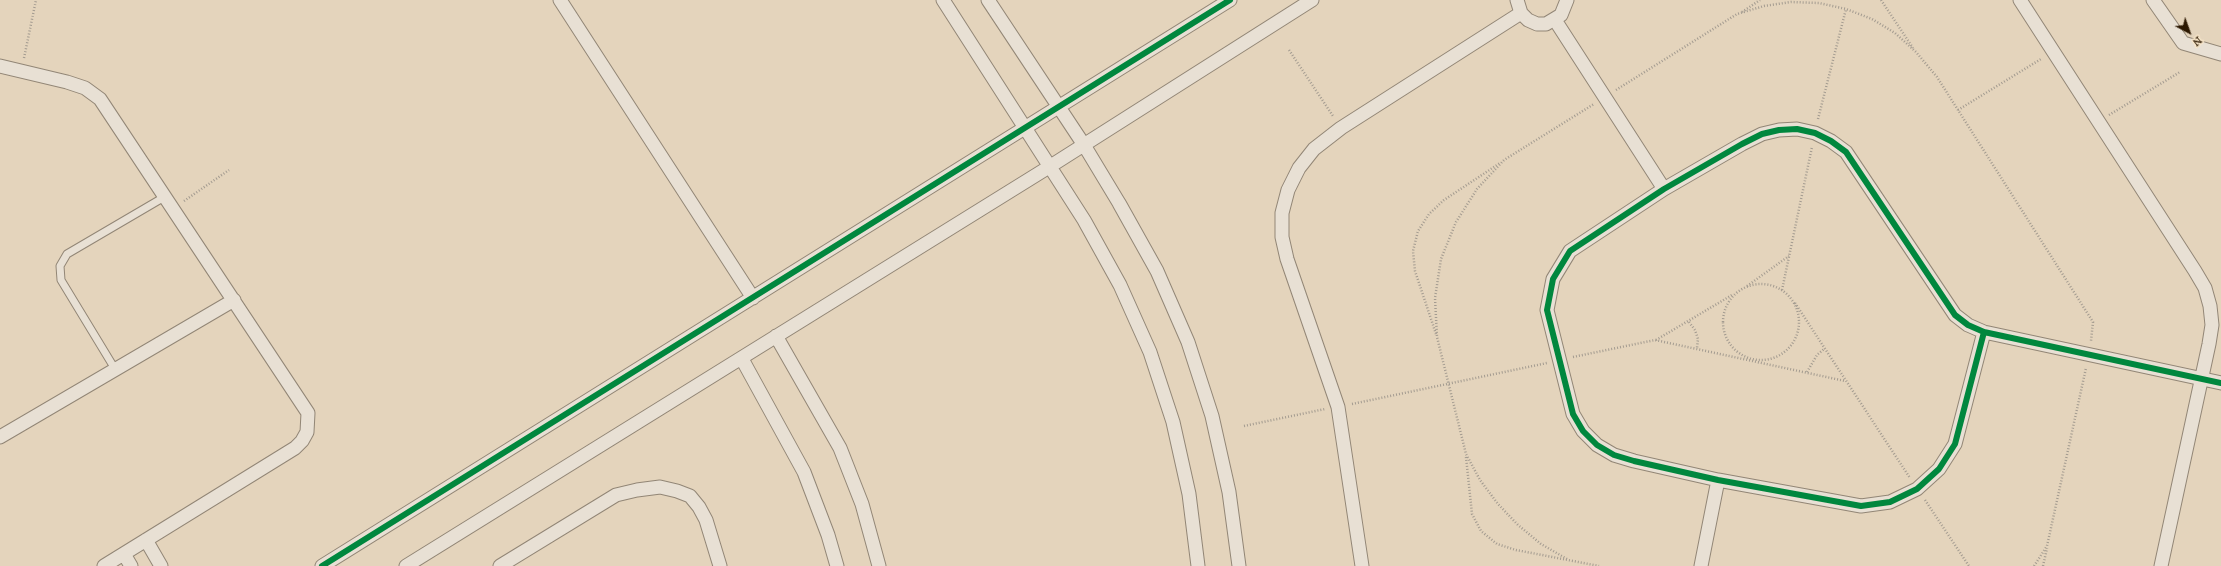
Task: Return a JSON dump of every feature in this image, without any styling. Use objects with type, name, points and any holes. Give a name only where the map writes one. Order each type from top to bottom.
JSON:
[{"type":"street","points":[[560,0],[753,298]]},
{"type":"street","points":[[943,0],[1084,220],[1120,284],[1150,352],[1173,422],[1188,486],[1198,566]]},
{"type":"street","points":[[988,0],[1084,145],[1120,204],[1157,271],[1188,342],[1215,431],[1229,492],[1239,566]]},
{"type":"street","points":[[322,566],[1026,129],[1230,0]]},
{"type":"street","points":[[406,566],[742,359],[776,336],[1049,167],[1312,0]]},
{"type":"street","points":[[1517,0],[1521,13],[1528,20],[1537,24],[1546,24],[1555,20],[1565,9],[1566,0]]},
{"type":"street","points":[[2020,0],[2205,288],[2210,306],[2212,325],[2161,566]]},
{"type":"street","points":[[2153,0],[2183,43],[2221,54]]},
{"type":"street","points":[[1362,566],[1338,407],[1287,260],[1282,238],[1282,213],[1288,190],[1299,168],[1314,150],[1341,128],[1521,13]]},
{"type":"street","points":[[1555,20],[1664,189]]},
{"type":"street","points":[[0,66],[85,88],[100,100],[174,208],[303,403],[308,413],[307,432],[302,441],[287,453],[104,566]]},
{"type":"street","points":[[1984,332],[1955,444],[1939,469],[1917,489],[1890,502],[1861,506],[1718,480],[1614,455],[1598,445],[1583,431],[1573,414],[1547,310],[1550,289],[1560,264],[1570,251],[1664,189],[1762,134],[1798,129],[1815,133],[1832,141],[1846,152],[1955,315],[1968,325],[1984,332],[2221,383]]},
{"type":"street","points":[[0,437],[234,300]]},
{"type":"street","points":[[776,336],[840,448],[864,511],[879,566]]},
{"type":"street","points":[[742,359],[804,472],[824,521],[837,566]]},
{"type":"street","points":[[1700,566],[1718,480]]},
{"type":"street","points":[[500,566],[616,496],[638,490],[660,487],[690,496],[699,507],[706,520],[720,566]]},
{"type":"street","points":[[146,540],[161,566]]},
{"type":"street","points":[[124,554],[131,566]]},
{"type":"lane","points":[[115,370],[61,280],[60,266],[67,254],[166,196]]},
{"type":"path","points":[[21,71],[36,0]]},
{"type":"path","points":[[1599,566],[1497,544],[1482,532],[1472,514],[1466,454],[1437,337],[1415,271],[1413,251],[1418,231],[1429,214],[1444,200],[1504,160],[1760,0]]},
{"type":"path","points":[[1881,0],[1916,52],[1937,77],[2093,322],[2088,354],[2043,566]]},
{"type":"path","points":[[1738,14],[1764,6],[1791,2],[1819,3],[1846,9],[1872,19],[1895,33],[1916,52]]},
{"type":"path","points":[[1782,290],[1815,133],[1846,9]]},
{"type":"path","points":[[1289,50],[1341,128]]},
{"type":"path","points":[[1958,110],[2053,51]]},
{"type":"path","points":[[2098,121],[2180,72]]},
{"type":"path","points":[[1437,337],[1435,298],[1442,259],[1456,222],[1477,189],[1504,160]]},
{"type":"path","points":[[174,208],[229,170]]},
{"type":"path","points":[[1448,384],[1655,340],[1689,322],[1738,292],[1789,256]]},
{"type":"path","points":[[1795,303],[1800,321],[1799,330],[1791,347],[1776,358],[1767,360],[1749,359],[1734,349],[1724,333],[1723,324],[1726,306],[1738,292],[1755,284],[1764,284],[1782,290],[1795,303],[1845,381],[1969,566]]},
{"type":"path","points":[[1689,322],[1695,330],[1698,339],[1697,348]]},
{"type":"path","points":[[1655,340],[1749,359],[1845,381]]},
{"type":"path","points":[[1807,372],[1811,363],[1824,348]]},
{"type":"path","points":[[1466,454],[1480,480],[1498,504],[1518,525],[1541,544],[1567,559]]},
{"type":"path","points":[[2034,566],[2047,546]]},
{"type":"cycle path","points":[[322,566],[1230,0]]},
{"type":"cycle path","points":[[1984,332],[1955,444],[1939,469],[1917,489],[1890,502],[1861,506],[1718,480],[1634,461],[1614,455],[1597,445],[1583,431],[1573,414],[1547,310],[1553,279],[1570,251],[1664,189],[1742,144],[1762,134],[1779,130],[1797,129],[1815,133],[1831,141],[1846,152],[1955,315],[1968,325],[1984,332],[2221,383]]}]
